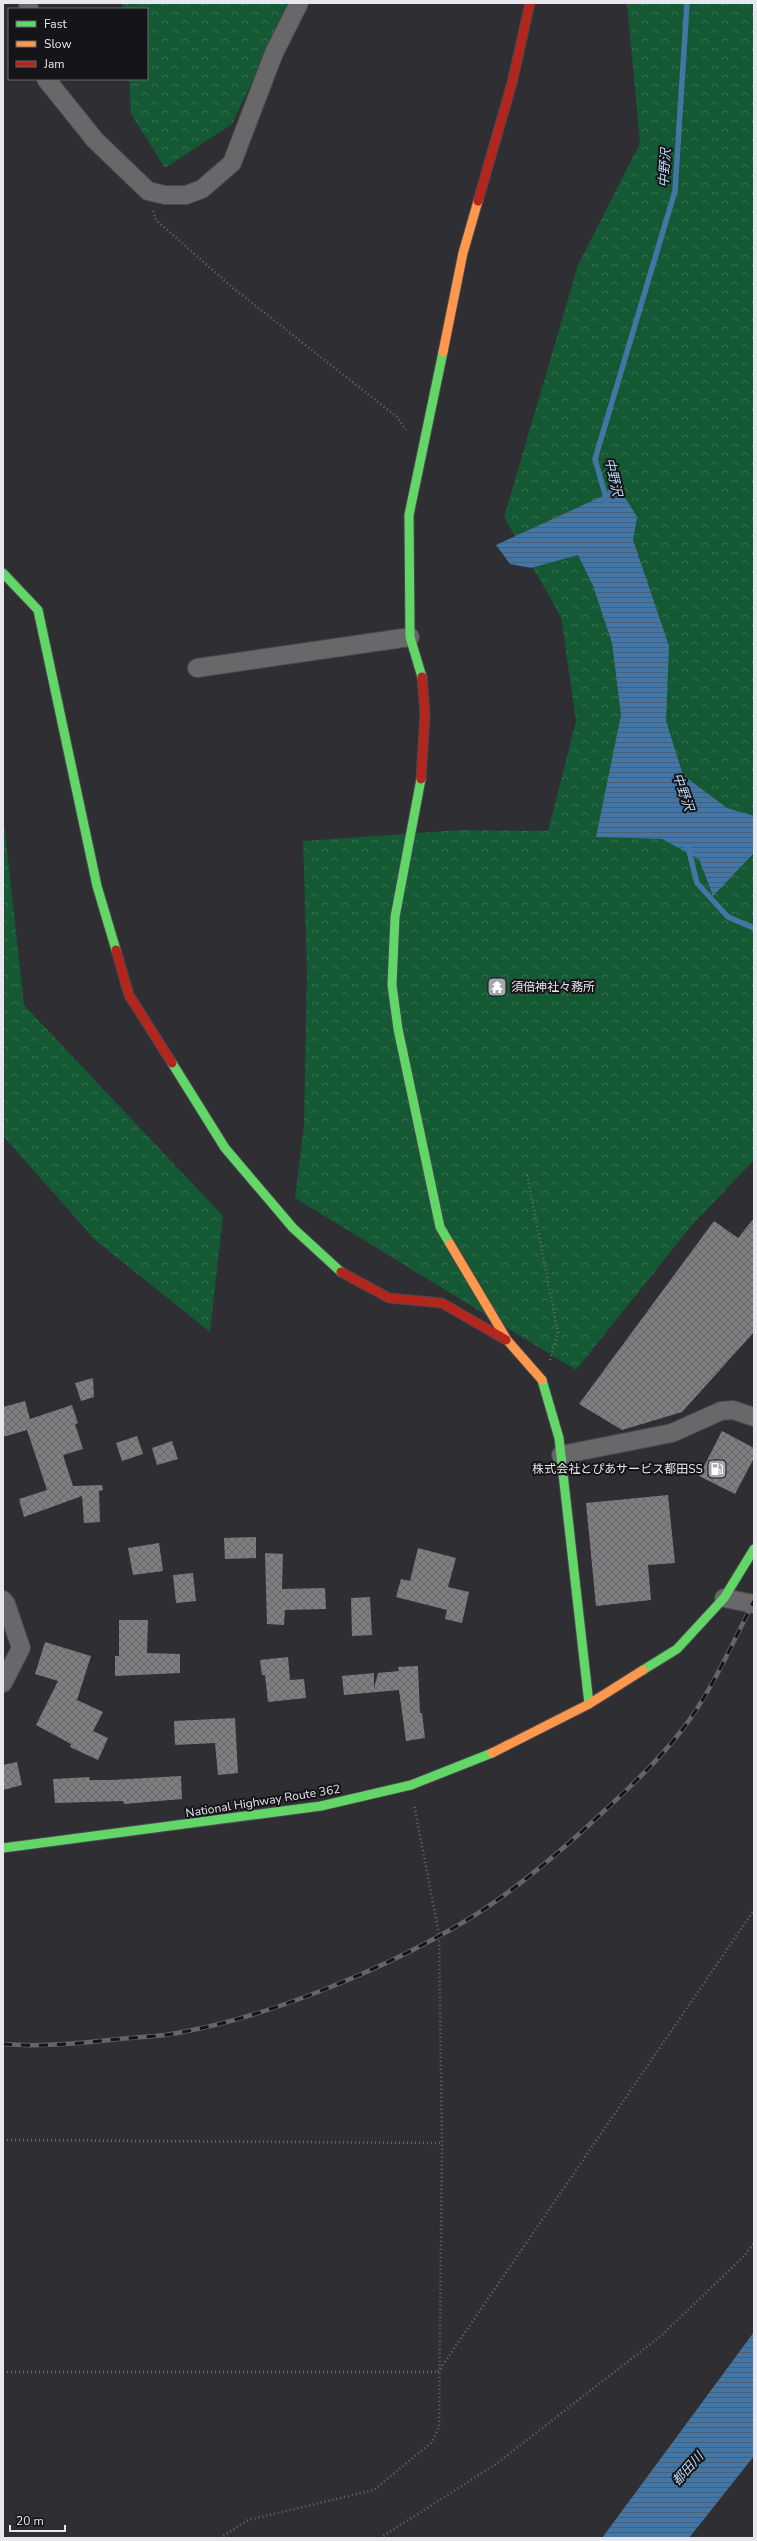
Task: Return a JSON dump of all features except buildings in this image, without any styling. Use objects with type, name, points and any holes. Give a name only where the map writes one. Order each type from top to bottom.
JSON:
[{"type":"main road","points":[[530,3],[512,83],[463,252],[423,454],[409,515],[410,637],[421,668],[425,713],[421,782],[396,917],[392,985],[398,1029],[440,1227],[507,1340],[543,1382],[559,1438],[588,1704]]},
{"type":"main road","points":[[3,573],[38,610],[97,886],[129,995],[224,1148],[293,1228],[344,1275],[389,1298],[442,1303],[507,1340]]},
{"type":"main road","name":"National Highway Route 362","points":[[3,1848],[321,1806],[411,1785],[509,1746],[588,1704],[677,1649],[724,1598],[754,1549]]},
{"type":"street","points":[[47,80],[95,140],[148,191],[165,195],[186,195],[202,189],[232,163],[274,53],[299,3]]},
{"type":"street","points":[[197,668],[410,637]]},
{"type":"street","points":[[561,1455],[672,1433],[721,1412],[733,1410],[754,1417]]},
{"type":"street","points":[[724,1598],[754,1604]]},
{"type":"street","points":[[3,1600],[6,1604],[21,1648],[3,1683]]},
{"type":"path","points":[[148,191],[156,220],[233,288],[397,417],[423,454]]},
{"type":"path","points":[[526,1175],[558,1332],[543,1382]]},
{"type":"path","points":[[220,2538],[248,2520],[374,2490],[432,2442],[439,2427],[438,2372],[442,2143],[439,1934],[411,1785]]},
{"type":"path","points":[[438,2372],[754,1910]]},
{"type":"path","points":[[3,2140],[442,2143]]},
{"type":"path","points":[[380,2538],[496,2464],[662,2335],[745,2255],[754,2243]]},
{"type":"path","points":[[3,2372],[438,2372]]},
{"type":"green space","points":[[122,3],[290,3],[232,124],[165,168],[131,114],[129,80],[148,80],[148,8],[123,8]]},
{"type":"green space","points":[[627,3],[754,3],[754,1160],[692,1225],[576,1370],[295,1198],[304,1125],[307,970],[303,841],[461,830],[548,831],[576,721],[561,617],[504,517],[578,265],[640,143]]},
{"type":"green space","points":[[3,814],[24,1005],[223,1216],[210,1332],[95,1240],[3,1136]]},
{"type":"water","points":[[612,476],[637,517],[633,540],[669,646],[666,721],[683,775],[727,808],[754,816],[754,853],[713,896],[699,859],[662,839],[596,837],[621,715],[612,643],[593,586],[578,555],[531,568],[510,564],[496,545],[607,494]]},
{"type":"water","name":"都田川","points":[[754,2332],[754,2456],[689,2538],[602,2538]]},
{"type":"waterway","name":"中野沢","points":[[607,501],[595,459],[675,191],[687,3]]},
{"type":"waterway","name":"中野沢","points":[[688,847],[697,883],[728,917],[754,928]]},
{"type":"railway","points":[[3,2044],[56,2045],[165,2035],[202,2028],[241,2018],[280,2006],[360,1975],[434,1939],[467,1920],[520,1884],[553,1857],[622,1794],[663,1753],[682,1730],[703,1699],[754,1601]]},
{"type":"traffic: fast","points":[[422,677],[410,637],[409,515],[443,352]]},
{"type":"traffic: fast","points":[[3,573],[38,610],[97,886],[116,950]]},
{"type":"traffic: fast","points":[[421,779],[395,917],[392,985],[398,1029],[440,1227],[450,1244]]},
{"type":"traffic: fast","points":[[172,1063],[225,1148],[293,1228],[341,1272]]},
{"type":"traffic: fast","points":[[542,1380],[559,1438],[589,1704]]},
{"type":"traffic: fast","points":[[643,1670],[677,1649],[724,1598],[754,1549]]},
{"type":"traffic: fast","points":[[3,1848],[321,1806],[411,1785],[492,1753]]},
{"type":"traffic: slow","points":[[443,352],[463,253],[478,201]]},
{"type":"traffic: slow","points":[[450,1244],[507,1340],[542,1380]]},
{"type":"traffic: slow","points":[[492,1753],[589,1704],[643,1670]]},
{"type":"traffic: jam","points":[[478,201],[512,83],[530,3]]},
{"type":"traffic: jam","points":[[421,779],[425,713],[422,677]]},
{"type":"traffic: jam","points":[[116,950],[129,995],[172,1063]]},
{"type":"traffic: jam","points":[[341,1272],[389,1298],[442,1303],[506,1340]]},
{"type":"place","name":"須倍神社々務所","points":[[497,987]]},
{"type":"place","name":"株式会社とぴあサービス都田SS","points":[[717,1469]]}]
